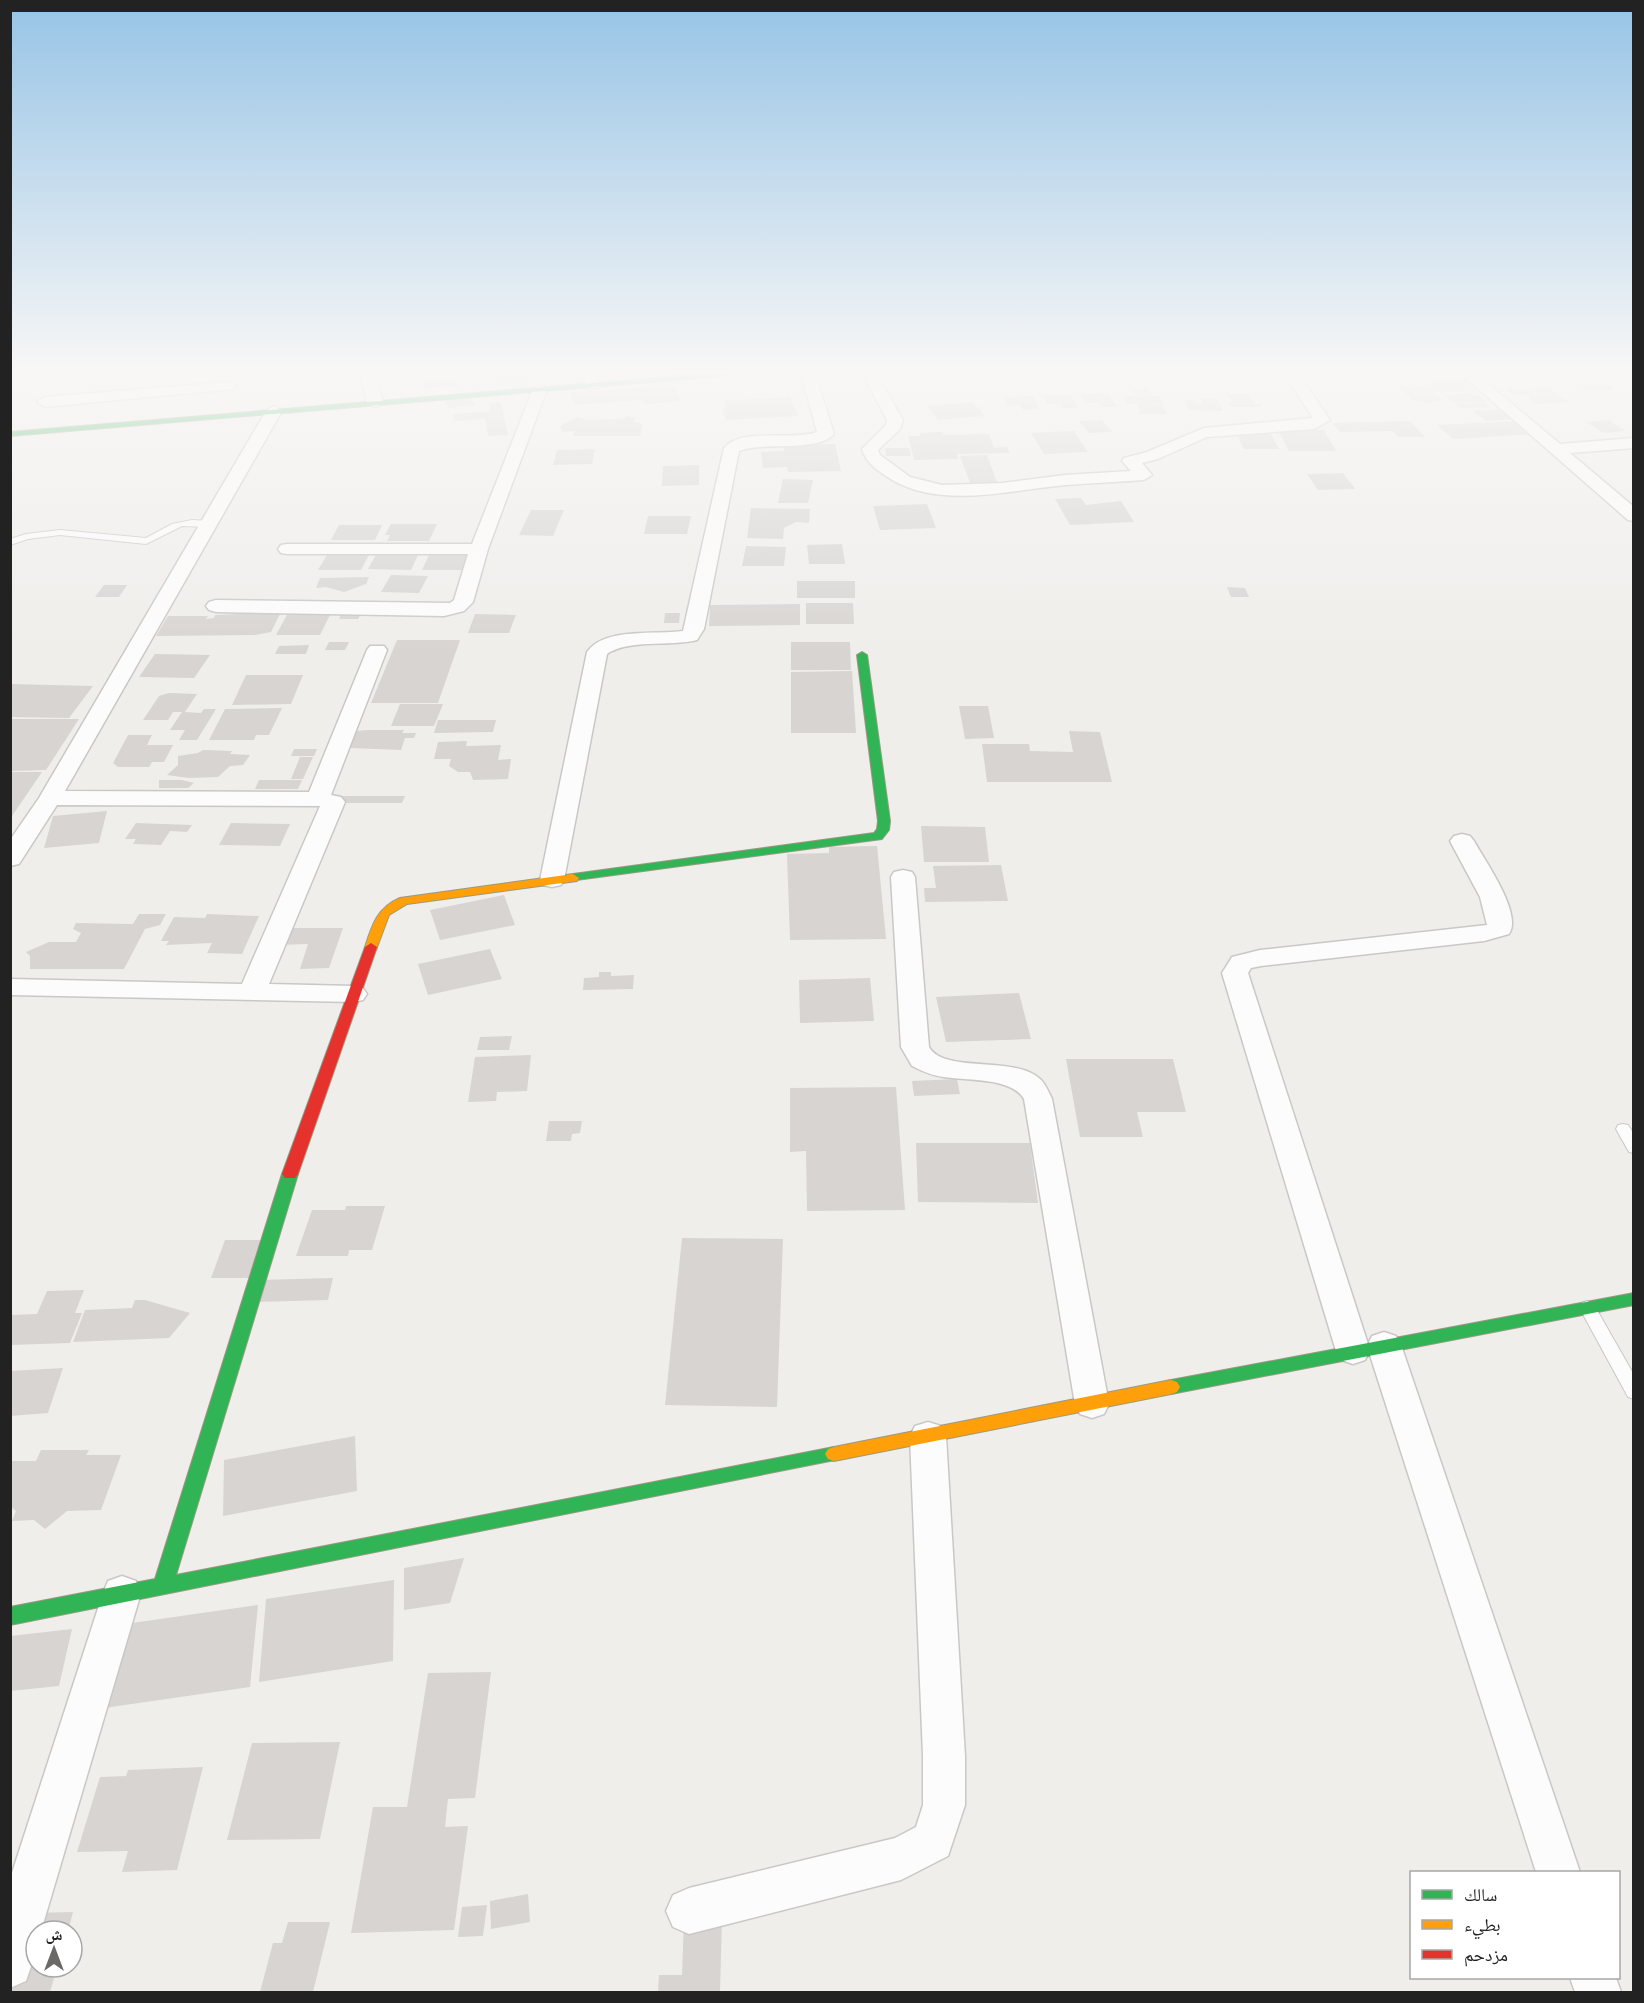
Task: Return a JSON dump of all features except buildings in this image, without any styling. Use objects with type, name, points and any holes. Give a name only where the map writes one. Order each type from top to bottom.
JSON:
[{"type":"street","points":[[10,859],[50,798],[242,466]]},
{"type":"street","points":[[216,606],[444,610],[457,607],[463,602],[479,549],[510,466]]},
{"type":"street","points":[[552,880],[597,652],[602,646],[615,642],[679,639],[690,636],[694,629],[728,466]]},
{"type":"street","points":[[885,466],[904,481],[920,487],[971,490],[1144,475],[1135,466]]},
{"type":"street","points":[[1577,466],[1634,516]]},
{"type":"street","points":[[287,549],[479,549]]},
{"type":"street","points":[[318,799],[377,650]]},
{"type":"street","points":[[164,1585],[290,1174],[381,918],[392,905],[404,901],[878,836],[883,830],[884,821],[862,655]]},
{"type":"street","points":[[50,798],[318,799],[333,802],[252,992]]},
{"type":"street","points":[[1462,841],[1496,906],[1502,920],[1500,929],[1484,933],[1260,958],[1241,963],[1235,973],[1558,1871]]},
{"type":"street","points":[[903,877],[915,1047],[922,1060],[942,1068],[1011,1076],[1030,1085],[1038,1099],[1092,1404]]},
{"type":"street","points":[[10,987],[354,994]]},
{"type":"street","points":[[10,1616],[1369,1348],[1634,1299]]},
{"type":"street","points":[[689,1911],[901,1858],[933,1841],[944,1805],[944,1756],[928,1436]]},
{"type":"street","points":[[10,1965],[22,1913],[122,1593]]},
{"type":"lane","points":[[10,542],[28,534],[56,531],[146,541],[157,539],[174,526],[194,522],[209,524]]},
{"type":"lane","points":[[1623,1129],[1634,1148]]},
{"type":"lane","points":[[1587,1307],[1634,1392]]},
{"type":"traffic: fast","points":[[573,878],[878,836],[883,830],[884,821],[862,655]]},
{"type":"traffic: fast","points":[[163,1585],[290,1174]]},
{"type":"traffic: fast","points":[[1171,1387],[1634,1299]]},
{"type":"traffic: fast","points":[[10,1616],[834,1454]]},
{"type":"traffic: slow","points":[[371,947],[381,918],[389,908],[404,901],[573,878]]},
{"type":"traffic: slow","points":[[834,1454],[1171,1387]]},
{"type":"traffic: jam","points":[[290,1174],[371,947]]}]
